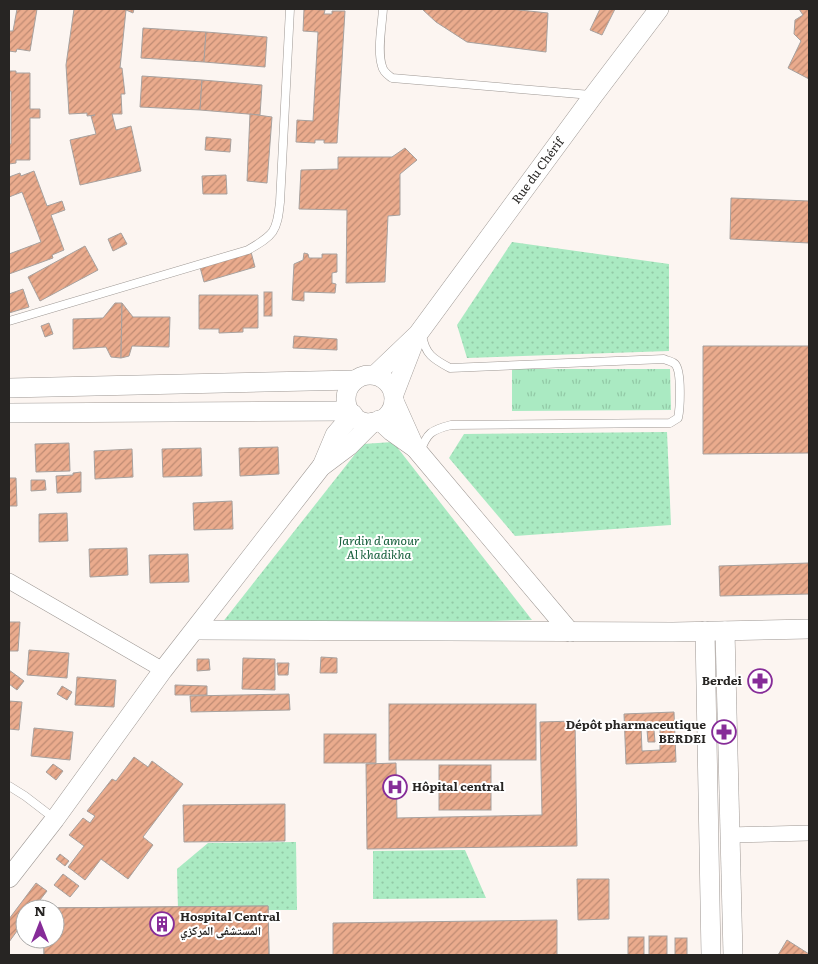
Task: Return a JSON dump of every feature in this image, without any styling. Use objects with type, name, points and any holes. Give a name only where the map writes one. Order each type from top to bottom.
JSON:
[{"type":"street","name":"Rue du Chérif","points":[[375,375],[419,331],[593,96],[660,9]]},
{"type":"street","name":"Rue du Chérif","points":[[394,398],[419,331]]},
{"type":"street","points":[[9,388],[355,380],[368,375],[375,375],[387,382],[417,451]]},
{"type":"street","points":[[355,380],[347,394],[346,402],[351,412],[363,421],[376,421],[417,451],[570,632]]},
{"type":"street","points":[[9,878],[55,819],[164,670],[322,467],[376,421],[389,414],[394,398]]},
{"type":"street","points":[[9,413],[351,412]]},
{"type":"street","points":[[322,467],[335,435],[351,412]]},
{"type":"street","points":[[9,581],[164,670]]},
{"type":"street","points":[[195,630],[570,632],[809,630]]},
{"type":"street","points":[[705,631],[711,955]]},
{"type":"street","points":[[725,631],[733,955]]},
{"type":"street","points":[[729,835],[809,833]]},
{"type":"lane","points":[[9,320],[248,250],[267,239],[278,225],[290,9]]},
{"type":"lane","points":[[383,9],[380,56],[385,73],[392,78],[593,96]]},
{"type":"lane","points":[[417,451],[426,437],[435,429],[451,425],[670,423],[678,418],[680,409],[678,369],[674,363],[664,360],[450,368],[433,359],[424,346],[419,331]]},
{"type":"lane","points":[[9,786],[55,819]]},
{"type":"green space","points":[[512,242],[669,264],[669,351],[467,358],[457,325]]},
{"type":"green space","points":[[512,369],[670,369],[671,410],[512,411]]},
{"type":"green space","points":[[667,432],[671,525],[515,536],[449,458],[464,434]]},
{"type":"green space","name":"Jardin d'amour Al khadikha","points":[[393,442],[532,620],[218,628],[363,444]]},
{"type":"green space","points":[[296,842],[297,910],[178,910],[177,869],[208,843]]},
{"type":"green space","points":[[465,850],[486,898],[373,899],[373,851]]},
{"type":"building","points":[[17,9],[37,9],[30,51],[17,49],[16,52],[9,51],[9,31],[13,31]]},
{"type":"building","points":[[74,9],[134,9],[133,13],[126,10],[120,68],[122,68],[125,94],[121,94],[122,114],[112,114],[116,130],[131,126],[141,171],[80,185],[70,140],[96,134],[91,116],[95,115],[87,116],[87,113],[69,114],[66,65]]},
{"type":"building","points":[[304,9],[325,10],[324,14],[332,14],[332,11],[345,11],[337,143],[324,143],[324,140],[315,140],[315,143],[296,142],[297,120],[313,121],[318,32],[303,31]]},
{"type":"building","points":[[422,9],[510,9],[548,13],[546,52],[467,42],[436,22]]},
{"type":"building","points":[[600,9],[615,9],[602,35],[590,30]]},
{"type":"building","points":[[799,9],[809,9],[809,79],[788,68],[801,41],[794,34],[795,20],[803,15]]},
{"type":"building","points":[[143,28],[206,32],[204,62],[141,58]]},
{"type":"building","points":[[206,32],[267,37],[265,67],[204,62]]},
{"type":"building","points":[[9,71],[30,73],[30,109],[40,109],[40,118],[30,118],[30,160],[16,160],[16,163],[9,164],[11,91],[9,91]]},
{"type":"building","points":[[142,76],[202,80],[200,110],[140,107]]},
{"type":"building","points":[[202,80],[262,85],[260,115],[200,110]]},
{"type":"building","points":[[250,114],[272,117],[267,183],[247,181]]},
{"type":"building","points":[[206,137],[231,139],[230,152],[205,150]]},
{"type":"building","points":[[405,148],[417,160],[400,174],[400,215],[388,216],[385,282],[346,283],[347,210],[299,209],[301,170],[338,169],[338,157],[392,157]]},
{"type":"building","points":[[34,171],[47,206],[62,201],[65,210],[51,215],[64,250],[52,255],[53,258],[9,274],[9,254],[41,242],[22,192],[9,197],[9,177],[20,173],[21,176]]},
{"type":"building","points":[[226,175],[227,194],[203,194],[202,176]]},
{"type":"building","points":[[731,198],[809,201],[809,243],[730,239]]},
{"type":"building","points":[[121,233],[127,244],[113,251],[108,239]]},
{"type":"building","points":[[85,246],[98,270],[40,301],[28,277]]},
{"type":"building","points":[[251,252],[255,267],[204,282],[200,267]]},
{"type":"building","points":[[304,253],[308,254],[309,258],[322,258],[322,254],[337,254],[337,272],[332,273],[332,283],[336,284],[335,293],[304,292],[304,301],[292,300],[294,264],[303,260]]},
{"type":"building","points":[[23,289],[29,307],[9,313],[9,294]]},
{"type":"building","points":[[264,292],[272,292],[272,316],[264,316]]},
{"type":"building","points":[[199,295],[258,295],[258,328],[243,328],[243,332],[219,333],[219,329],[199,329]]},
{"type":"building","points":[[115,303],[122,303],[121,358],[111,357],[106,347],[73,349],[73,319],[103,318]]},
{"type":"building","points":[[122,303],[133,317],[170,317],[169,347],[132,346],[129,356],[121,358]]},
{"type":"building","points":[[49,323],[53,334],[45,337],[41,326]]},
{"type":"building","points":[[294,336],[337,339],[337,350],[293,348]]},
{"type":"building","points":[[703,346],[809,346],[809,453],[703,454]]},
{"type":"building","points":[[69,443],[70,471],[36,472],[35,444]]},
{"type":"building","points":[[278,447],[279,474],[240,476],[239,448]]},
{"type":"building","points":[[201,448],[202,476],[163,477],[162,449]]},
{"type":"building","points":[[132,449],[133,477],[95,479],[94,451]]},
{"type":"building","points":[[81,472],[81,492],[57,493],[56,476],[73,475],[73,473]]},
{"type":"building","points":[[9,478],[16,478],[17,506],[9,506]]},
{"type":"building","points":[[31,480],[45,480],[46,490],[31,491]]},
{"type":"building","points":[[232,501],[233,529],[194,530],[193,503]]},
{"type":"building","points":[[67,513],[68,541],[39,542],[39,514]]},
{"type":"building","points":[[127,548],[128,575],[90,577],[89,549]]},
{"type":"building","points":[[188,554],[189,582],[150,583],[149,555]]},
{"type":"building","points":[[809,563],[809,594],[720,596],[719,566]]},
{"type":"building","points":[[9,622],[20,622],[18,651],[9,651]]},
{"type":"building","points":[[29,650],[69,653],[67,678],[27,675]]},
{"type":"building","points":[[321,657],[337,658],[337,673],[320,673]]},
{"type":"building","points":[[243,658],[275,659],[275,690],[242,689]]},
{"type":"building","points":[[197,659],[209,659],[210,670],[197,671]]},
{"type":"building","points":[[277,663],[289,663],[288,675],[278,675]]},
{"type":"building","points":[[9,670],[24,681],[17,690],[9,684]]},
{"type":"building","points":[[77,677],[116,680],[114,707],[75,705]]},
{"type":"building","points":[[175,685],[207,686],[207,695],[175,695]]},
{"type":"building","points":[[62,686],[72,692],[67,700],[57,694]]},
{"type":"building","points":[[289,694],[290,710],[191,712],[190,696]]},
{"type":"building","points":[[9,701],[22,702],[19,730],[9,729]]},
{"type":"building","points":[[389,704],[536,704],[536,760],[389,760]]},
{"type":"building","points":[[674,712],[676,762],[626,764],[624,714]],"holes":[[[660,725],[660,750],[642,751],[641,726]]]},
{"type":"building","points":[[575,721],[577,846],[367,849],[366,764],[396,763],[397,818],[542,815],[540,722]]},
{"type":"building","points":[[34,728],[73,732],[70,760],[31,756]]},
{"type":"building","points":[[647,730],[654,730],[655,742],[648,742]]},
{"type":"building","points":[[324,734],[376,734],[376,763],[324,763]]},
{"type":"building","points":[[134,757],[148,767],[152,761],[183,784],[143,837],[153,845],[128,879],[101,859],[85,880],[68,867],[84,846],[69,835],[83,818],[90,823],[95,816],[87,811],[112,779],[116,781]]},
{"type":"building","points":[[53,764],[63,771],[56,780],[46,772]]},
{"type":"building","points":[[439,765],[491,765],[491,810],[439,810]]},
{"type":"building","points":[[285,804],[285,841],[184,842],[183,805]]},
{"type":"building","points":[[60,854],[69,861],[65,866],[56,859]]},
{"type":"building","points":[[63,874],[79,886],[70,897],[54,885]]},
{"type":"building","points":[[577,879],[609,879],[609,919],[578,920]]},
{"type":"building","points":[[36,883],[47,891],[41,899],[24,899]]},
{"type":"building","name":"Hospital Central المستشفى المركزي","points":[[268,906],[269,955],[44,955],[44,949],[65,949],[65,908]]},
{"type":"building","name":"Hospital Central المستشفى المركزي","points":[[268,906],[269,955],[44,955],[44,949],[65,949],[65,908]]},
{"type":"building","points":[[15,911],[15,934],[9,942],[9,919]]},
{"type":"building","points":[[557,920],[557,955],[333,955],[333,923]]},
{"type":"building","points":[[649,936],[667,936],[667,955],[649,955]]},
{"type":"building","points":[[628,937],[644,937],[644,955],[628,955]]},
{"type":"building","points":[[675,938],[687,938],[687,955],[675,955]]},
{"type":"building","points":[[787,940],[809,954],[809,955],[778,955]]},
{"type":"place","name":"Berdei","points":[[760,681]]},
{"type":"place","name":"Dépôt pharmaceutique BERDEI","points":[[724,732]]},
{"type":"place","name":"Hôpital central","points":[[395,787]]},
{"type":"place","name":"Hospital Central المستشفى المركزي","points":[[162,924]]}]
